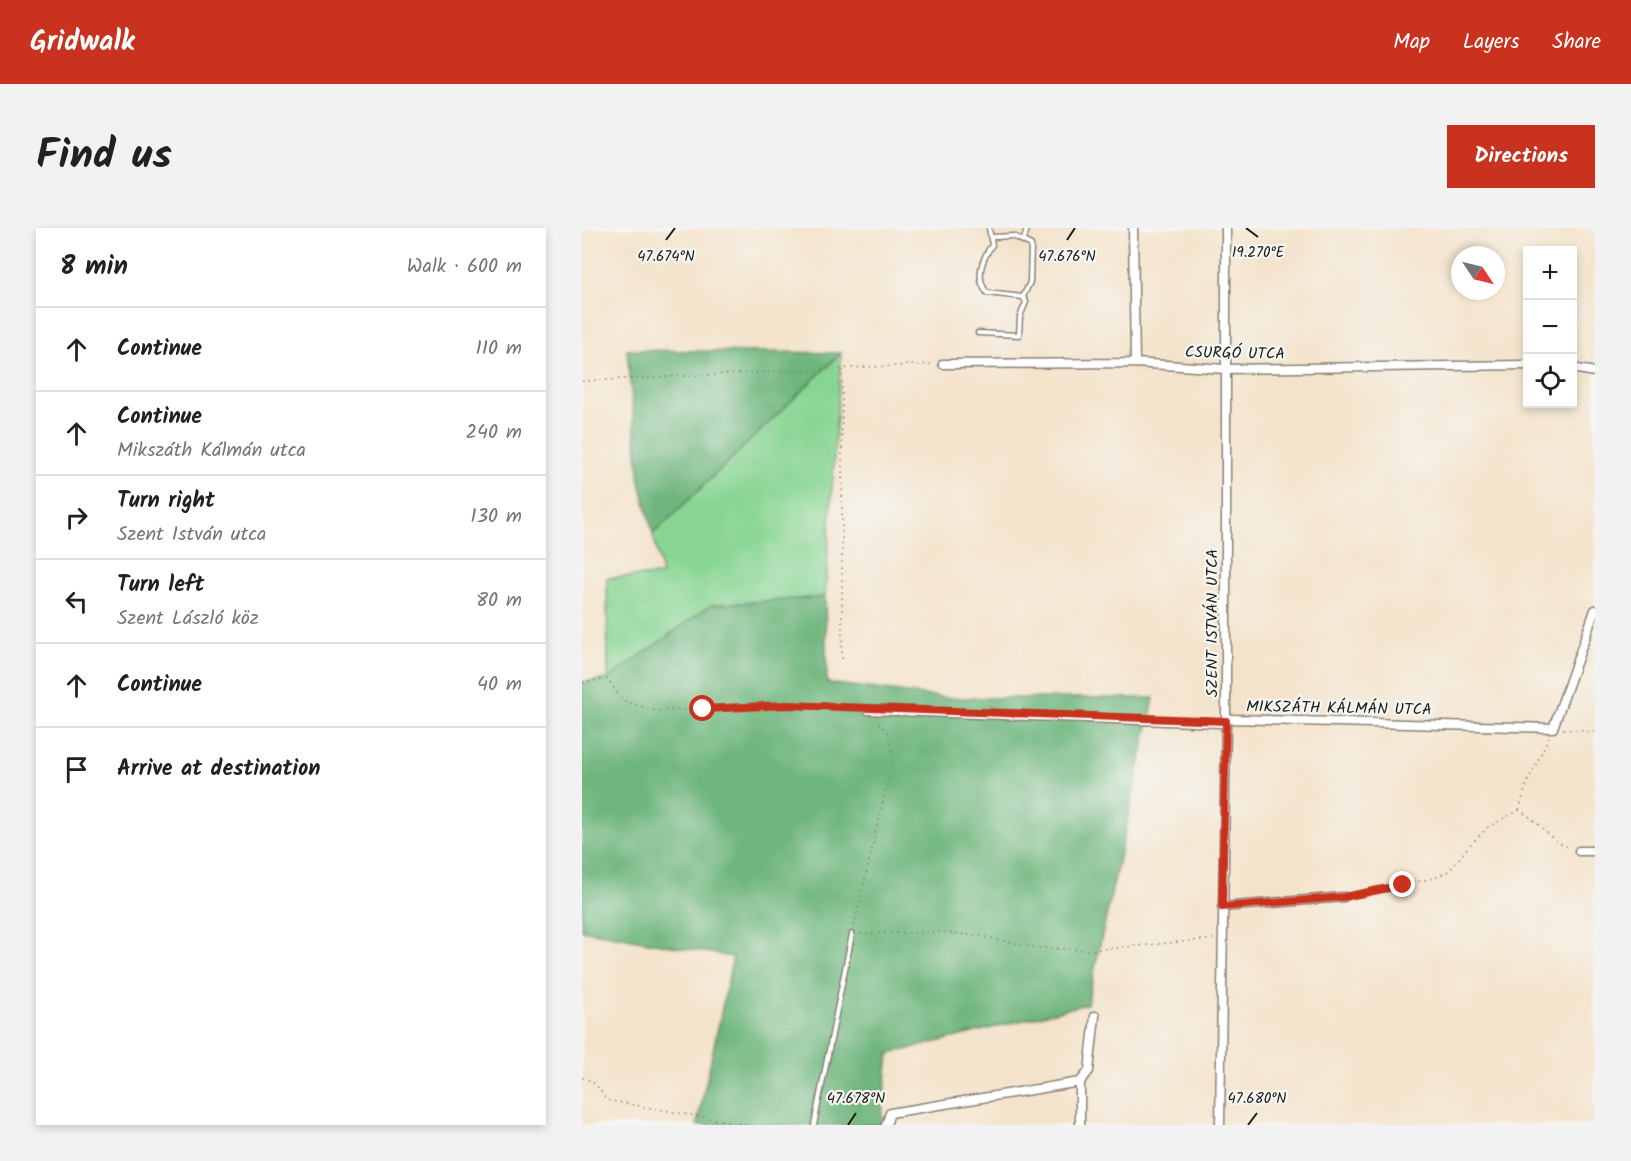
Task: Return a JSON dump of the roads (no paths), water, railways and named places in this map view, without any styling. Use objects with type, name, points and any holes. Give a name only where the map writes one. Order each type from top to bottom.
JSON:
[{"type":"street","points":[[1133,228],[1135,363]]},
{"type":"street","name":"SZENT ISTVÁN UTCA","points":[[1220,1125],[1226,721],[1226,228]]},
{"type":"street","name":"CSURGÓ UTCA","points":[[943,364],[1135,363],[1225,369],[1523,364]]},
{"type":"street","points":[[1577,369],[1595,372]]},
{"type":"street","name":"MIKSZÁTH KÁLMÁN UTCA","points":[[868,710],[1553,728],[1595,610]]},
{"type":"street","points":[[1579,851],[1595,850]]},
{"type":"street","points":[[1222,907],[1344,897]]},
{"type":"street","points":[[1080,1125],[1080,1082],[1089,1071],[1095,1016]]},
{"type":"street","points":[[886,1125],[890,1113],[1080,1082]]},
{"type":"lane","points":[[989,228],[992,245],[981,260],[982,286],[987,293],[1023,297]]},
{"type":"lane","points":[[1024,240],[1027,228]]},
{"type":"lane","points":[[992,237],[1013,236],[1031,245],[1030,282],[1023,297]]},
{"type":"lane","points":[[978,333],[1019,335],[1020,317],[1026,302],[1023,297]]},
{"type":"lane","points":[[814,1125],[852,934]]}]
